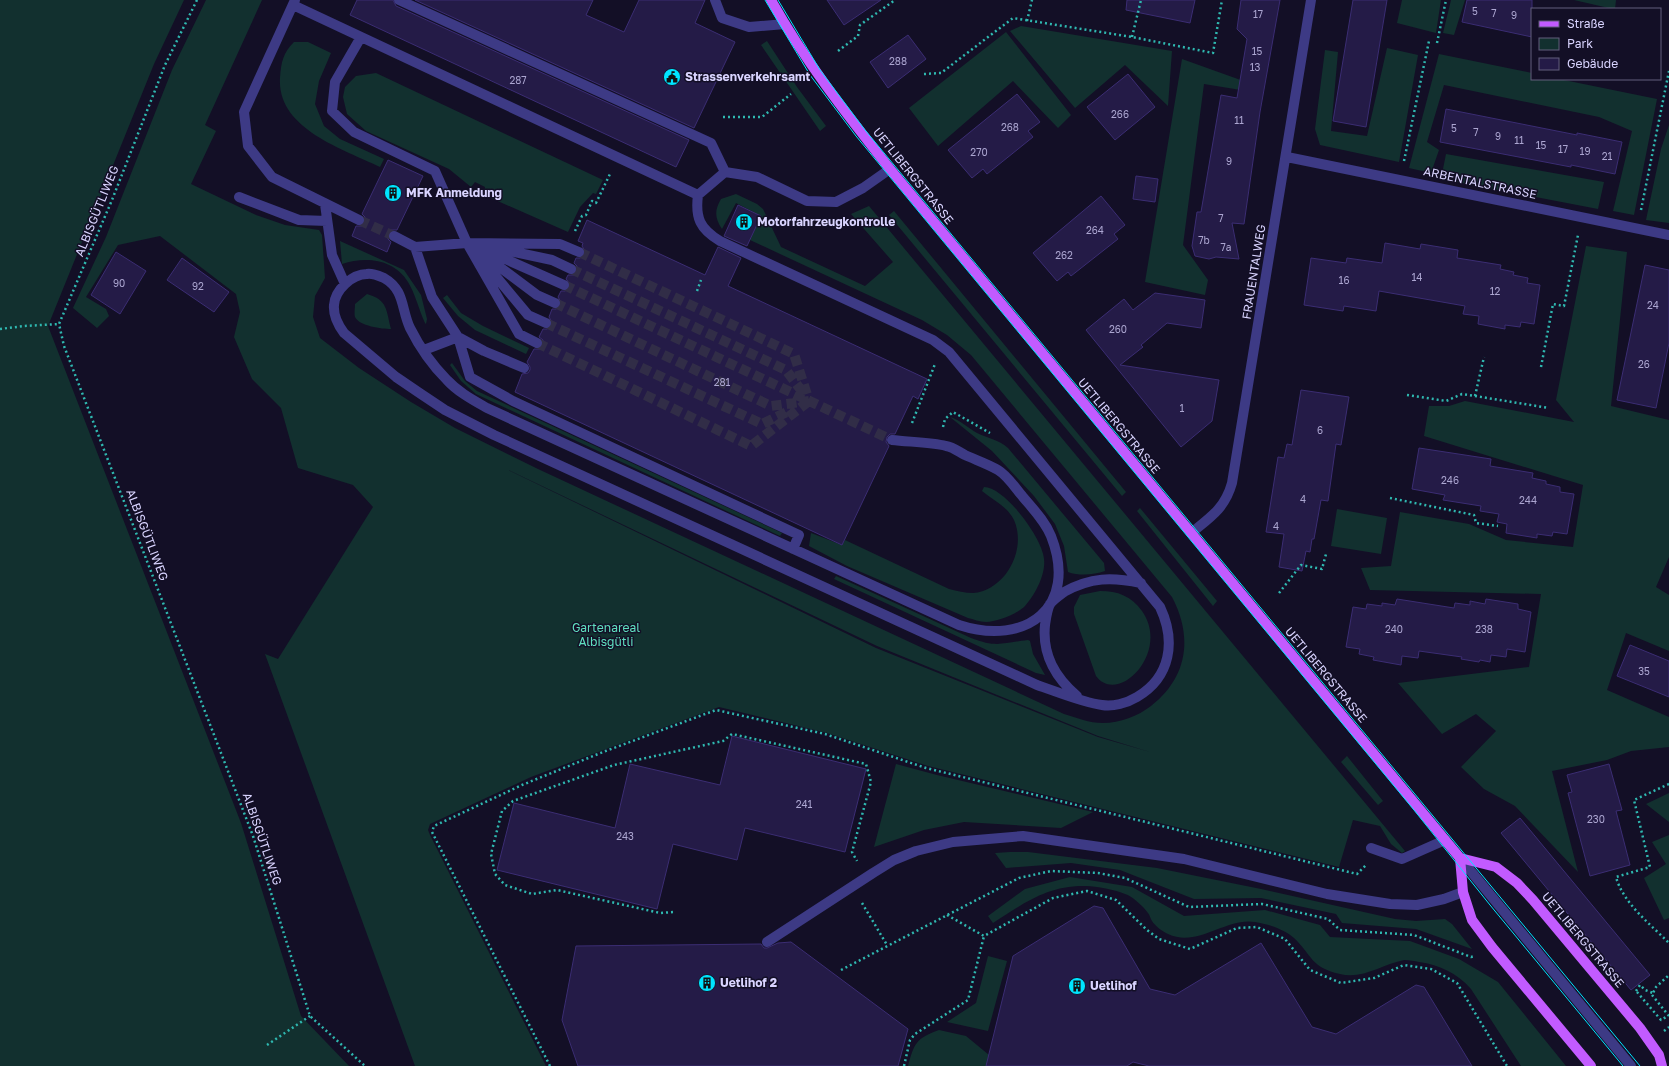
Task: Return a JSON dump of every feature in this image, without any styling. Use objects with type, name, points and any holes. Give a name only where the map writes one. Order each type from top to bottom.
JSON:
[{"type":"main road","name":"UETLIBERGSTRASSE","points":[[771,0],[814,71],[836,102],[1460,858],[1496,867],[1517,883],[1533,900],[1640,1028],[1658,1055],[1662,1066]]},
{"type":"main road","points":[[1460,858],[1463,892],[1472,920],[1492,947],[1591,1066]]},
{"type":"street","points":[[399,0],[711,143],[725,172]]},
{"type":"street","points":[[715,0],[722,18],[749,27],[785,24]]},
{"type":"street","name":"FRAUENTALWEG","points":[[1191,533],[1217,512],[1224,504],[1232,483],[1287,157],[1311,0]]},
{"type":"street","points":[[359,220],[272,177],[248,146],[244,112],[276,38],[294,2],[361,37],[698,195]]},
{"type":"street","points":[[361,37],[335,82],[332,111],[354,132],[435,170],[467,242],[519,334],[537,343]]},
{"type":"street","name":"ARBENTALSTRASSE","points":[[1287,157],[1669,235]]},
{"type":"street","points":[[725,172],[757,178],[807,201],[836,202],[863,188],[890,169]]},
{"type":"street","points":[[725,172],[698,195],[696,206],[698,217],[708,234],[745,253],[933,340],[949,352],[1141,583],[1160,607],[1168,629],[1169,652],[1162,674],[1144,693],[1123,703],[1102,705],[1037,685],[956,648],[494,435],[445,410],[396,377],[344,333],[338,324],[334,304],[338,293],[345,284],[351,279],[367,274],[384,278],[398,290],[410,328],[424,350],[447,380],[464,394],[487,408],[959,625],[974,630],[990,632],[1006,631],[1033,622],[1043,614],[1056,594],[1059,561],[1051,535],[1041,518],[1000,471],[946,446],[892,440]]},
{"type":"street","points":[[239,197],[299,220],[327,221]]},
{"type":"street","points":[[325,204],[332,255],[345,284]]},
{"type":"street","points":[[394,236],[415,247],[467,242],[560,244],[579,252]]},
{"type":"street","points":[[467,242],[552,260],[571,269]]},
{"type":"street","points":[[467,242],[564,285]]},
{"type":"street","points":[[467,242],[537,295],[555,303]]},
{"type":"street","points":[[467,242],[528,315],[546,323]]},
{"type":"street","points":[[415,247],[432,297],[458,337],[470,377],[513,401],[799,535],[793,549]]},
{"type":"street","points":[[424,350],[458,337],[524,368]]},
{"type":"street","points":[[1081,699],[1061,680],[1052,667],[1046,652],[1044,635],[1046,619],[1051,603],[1074,586],[1104,578],[1120,578],[1141,583]]},
{"type":"street","points":[[767,942],[894,860],[916,851],[953,842],[1023,836],[1184,859],[1327,894],[1390,904],[1417,905],[1444,899],[1463,892]]},
{"type":"street","points":[[1376,850],[1402,859],[1445,840]]},
{"type":"street","name":"UETLIBERGSTRASSE","points":[[1460,858],[1632,1066]]},
{"type":"path","name":"ALBISGÜTLIWEG","points":[[197,0],[165,65],[112,200],[59,324],[66,353],[253,836],[310,1016]]},
{"type":"path","points":[[838,51],[858,36],[860,25],[895,0]]},
{"type":"path","points":[[1027,21],[1032,0]]},
{"type":"path","points":[[1132,37],[1141,0]]},
{"type":"path","points":[[924,74],[941,73],[1013,18],[1132,37],[1213,53],[1222,0]]},
{"type":"path","points":[[1437,43],[1446,0]]},
{"type":"path","points":[[1402,168],[1429,41]]},
{"type":"path","points":[[1642,204],[1669,71]]},
{"type":"path","points":[[723,117],[762,117],[791,94]]},
{"type":"path","points":[[560,244],[565,236],[572,238],[582,216],[586,215],[592,201],[596,203],[618,158]]},
{"type":"path","points":[[1541,367],[1553,304],[1564,306],[1579,233]]},
{"type":"path","points":[[697,291],[701,280]]},
{"type":"path","points":[[0,329],[59,324]]},
{"type":"path","points":[[906,442],[919,404],[942,347]]},
{"type":"path","points":[[1475,396],[1484,357]]},
{"type":"path","points":[[1407,396],[1446,401],[1462,394],[1549,408]]},
{"type":"path","points":[[939,445],[945,419],[954,412],[998,438],[1013,429]]},
{"type":"path","points":[[1390,498],[1474,514],[1476,523],[1498,526]]},
{"type":"path","points":[[1279,593],[1301,565],[1322,569],[1326,554]]},
{"type":"path","points":[[550,1066],[432,832],[434,826],[522,784],[716,710],[825,734],[926,768],[1357,874],[1376,850]]},
{"type":"path","points":[[673,912],[660,913],[557,890],[532,894],[505,885],[495,874],[491,854],[502,811],[513,801],[614,765],[723,741],[732,734],[866,764],[871,782],[852,852],[858,864],[853,886],[887,946]]},
{"type":"path","points":[[1669,784],[1634,800],[1650,867],[1616,877],[1619,888],[1634,908],[1669,943]]},
{"type":"path","points":[[841,970],[946,914],[1018,878],[1051,872],[1098,873],[1125,878],[1189,907],[1262,904],[1328,919],[1340,930],[1414,935],[1471,957],[1480,953]]},
{"type":"path","points":[[904,1066],[910,1040],[915,1034],[968,1000],[984,936],[1053,898],[1087,891],[1116,900],[1159,939],[1190,949],[1238,928],[1257,927],[1285,939],[1310,970],[1341,983],[1374,978],[1404,965],[1431,968],[1457,983],[1507,1066]]},
{"type":"path","points":[[946,914],[984,936]]},
{"type":"path","points":[[1636,991],[1661,1020],[1669,1016],[1654,999],[1653,993],[1656,987],[1669,975]]},
{"type":"path","points":[[1633,994],[1640,985],[1645,990],[1653,993]]},
{"type":"path","points":[[267,1044],[310,1016],[365,1066]]},
{"type":"green space","points":[[0,0],[184,0],[154,64],[48,326],[241,823],[301,1016],[349,1066],[0,1066]]},
{"type":"green space","name":"Gartenareal Albisgütli","points":[[206,0],[262,0],[205,125],[216,131],[191,184],[256,215],[285,225],[319,230],[322,235],[325,278],[315,296],[313,317],[320,338],[359,368],[411,402],[455,428],[538,469],[1064,714],[1098,723],[1109,723],[1140,713],[1151,706],[1163,695],[1173,682],[1183,656],[1183,627],[1179,612],[1172,597],[971,355],[947,335],[922,320],[750,240],[761,216],[736,203],[722,229],[716,214],[717,207],[721,199],[736,194],[757,204],[763,209],[781,247],[865,286],[893,262],[851,214],[869,206],[1405,851],[1402,853],[1391,844],[1380,826],[1353,820],[1339,867],[928,766],[827,733],[719,707],[531,777],[430,824],[428,830],[430,835],[546,1066],[415,1066],[265,654],[278,659],[373,507],[353,485],[298,468],[281,408],[252,379],[234,337],[240,312],[236,294],[160,236],[118,245],[86,297],[106,309],[109,316],[97,328],[73,308],[106,237],[172,70]],"holes":[[[471,452],[877,646],[1098,736],[1150,752],[1098,737],[876,648]]]},
{"type":"green space","points":[[1402,0],[1441,0],[1436,33],[1397,23]]},
{"type":"green space","points":[[1451,0],[1465,0],[1454,35],[1443,33]]},
{"type":"green space","points":[[1574,0],[1616,0],[1615,8],[1609,8]]},
{"type":"green space","points":[[1021,26],[1172,51],[1168,106],[1125,65],[1075,108],[1010,31]]},
{"type":"green space","points":[[1006,32],[1071,115],[1058,128],[1013,81],[938,146],[909,108]]},
{"type":"green space","points":[[767,41],[797,87],[826,126],[820,131],[761,45]]},
{"type":"green space","points":[[294,42],[308,42],[331,53],[319,81],[315,104],[324,126],[340,139],[384,159],[380,167],[348,153],[315,135],[301,124],[289,111],[282,96],[280,78],[283,58],[287,50]]},
{"type":"green space","points":[[1387,48],[1418,55],[1399,162],[1320,145],[1315,129],[1325,50],[1338,52],[1331,131],[1367,136]]},
{"type":"green space","points":[[1439,54],[1531,73],[1531,80],[1564,80],[1657,99],[1634,215],[1613,211],[1632,131],[1599,117],[1444,85],[1427,142],[1439,150],[1431,173],[1409,168]]},
{"type":"green space","points":[[1182,59],[1249,83],[1247,91],[1204,84],[1183,245],[1208,280],[1205,295],[1145,282]]},
{"type":"green space","points":[[376,73],[603,180],[596,194],[593,193],[580,207],[568,232],[484,195],[485,187],[475,182],[471,187],[449,169],[366,131],[347,114],[343,97],[345,87],[356,76]]},
{"type":"green space","points":[[1669,125],[1669,223],[1646,220],[1661,149]]},
{"type":"green space","points":[[1446,154],[1604,182],[1598,209],[1441,179]]},
{"type":"green space","points":[[894,211],[1126,492],[1122,496],[889,215]]},
{"type":"green space","points":[[340,241],[404,270],[421,295],[427,319],[426,324],[415,296],[402,274],[395,268],[379,261],[360,260],[342,264]]},
{"type":"green space","points":[[1586,246],[1627,252],[1611,406],[1669,420],[1669,557],[1656,587],[1669,595],[1669,651],[1626,633],[1607,690],[1669,717],[1669,747],[1631,751],[1607,760],[1552,771],[1578,872],[1515,806],[1484,789],[1461,767],[1496,731],[1476,714],[1442,734],[1398,683],[1529,667],[1541,594],[1370,590],[1361,568],[1391,566],[1400,512],[1469,524],[1506,540],[1573,547],[1583,485],[1424,436],[1429,406],[1449,406],[1465,401],[1574,422],[1556,400]]},
{"type":"green space","points":[[367,294],[374,296],[383,303],[387,311],[391,329],[377,328],[361,323],[357,320],[355,317],[355,304]]},
{"type":"green space","points":[[447,295],[461,313],[483,326],[529,348],[526,354],[475,330],[458,316],[443,298]]},
{"type":"green space","points":[[452,363],[465,381],[477,391],[782,533],[780,536],[476,394],[461,381],[450,365]]},
{"type":"green space","points":[[950,417],[961,422],[977,433],[997,441],[1008,448],[1104,563],[1105,571],[1086,574],[1068,572],[1064,546],[1055,524],[1034,496],[992,451]]},
{"type":"green space","points":[[984,487],[993,489],[1002,495],[1022,516],[1037,539],[1044,559],[1042,578],[1029,601],[1017,612],[1001,619],[986,622],[968,618],[847,566],[809,546],[811,533],[842,545],[845,540],[949,589],[970,593],[985,590],[1004,576],[1011,566],[1018,543],[1017,531],[1011,515],[1004,507],[982,491]]},
{"type":"green space","points":[[1140,508],[1217,601],[1213,606],[1137,511]]},
{"type":"green space","points":[[1337,509],[1387,518],[1381,554],[1331,546]]},
{"type":"green space","points":[[836,576],[980,641],[1000,644],[1028,640],[1030,641],[1033,654],[1045,675],[1036,673],[834,579]]},
{"type":"green space","points":[[1100,591],[1118,593],[1129,598],[1142,611],[1149,627],[1150,643],[1146,657],[1138,670],[1128,679],[1117,684],[1105,684],[1096,676],[1074,614],[1074,607],[1080,595]]},
{"type":"green space","points":[[1347,756],[1383,801],[1378,805],[1341,762]]},
{"type":"green space","points":[[896,764],[1093,812],[1061,828],[964,822],[924,830],[874,847]]},
{"type":"green space","points":[[1669,793],[1669,822],[1646,804]]},
{"type":"green space","points":[[1669,835],[1669,918],[1664,920],[1644,878],[1666,864],[1652,842]]},
{"type":"green space","points":[[1028,852],[1157,868],[1261,889],[1395,919],[1416,921],[1445,919],[1452,924],[1472,949],[1416,929],[1342,923],[1336,914],[1261,898],[1194,899],[1120,870],[1071,863],[1006,868],[995,853]]},
{"type":"green space","points":[[1070,877],[1132,887],[1184,916],[1265,910],[1320,925],[1330,937],[1410,941],[1459,959],[1498,982],[1566,1066],[1521,1066],[1466,983],[1454,974],[1427,963],[1404,960],[1356,975],[1340,974],[1323,968],[1317,964],[1300,944],[1286,932],[1255,922],[1233,924],[1201,935],[1179,937],[1168,934],[1159,929],[1153,923],[1149,914],[1143,907],[1131,897],[1106,888],[1072,886],[1048,892],[1026,902],[993,923],[988,916],[1025,889]]},
{"type":"green space","points":[[988,956],[1007,961],[988,1031],[947,1022],[976,1003]]},
{"type":"green space","points":[[939,1030],[966,1036],[989,1055],[986,1066],[908,1066],[912,1052],[917,1043],[925,1036]]},
{"type":"building","points":[[357,0],[393,0],[396,6],[689,140],[676,167],[350,15]]},
{"type":"building","name":"Strassenverkehrsamt","points":[[415,0],[593,0],[586,15],[624,32],[639,0],[705,0],[695,23],[735,42],[694,128]]},
{"type":"building","points":[[827,0],[881,0],[844,25]]},
{"type":"building","points":[[1127,0],[1195,0],[1190,23],[1126,10]]},
{"type":"building","points":[[1241,0],[1280,0],[1260,112],[1244,224],[1232,223],[1239,259],[1216,257],[1209,259],[1195,256],[1192,246],[1197,212],[1201,212],[1221,95],[1237,98],[1247,39],[1237,29]]},
{"type":"building","points":[[1353,0],[1387,0],[1366,127],[1333,121]]},
{"type":"building","points":[[1467,0],[1532,0],[1531,37],[1462,22]]},
{"type":"building","points":[[908,35],[926,59],[888,88],[870,62]]},
{"type":"building","points":[[1128,74],[1155,107],[1115,140],[1087,107]]},
{"type":"building","points":[[1017,94],[1040,122],[1028,131],[1033,137],[987,174],[983,169],[972,178],[948,150]]},
{"type":"building","points":[[1446,109],[1577,135],[1577,133],[1622,142],[1615,174],[1440,142]]},
{"type":"building","name":"MFK Anmeldung","points":[[388,160],[423,176],[397,230],[391,230],[388,233],[388,239],[391,242],[387,252],[352,236],[356,226],[362,226],[365,223],[365,217],[362,214]]},
{"type":"building","points":[[1136,176],[1158,179],[1155,202],[1133,199]]},
{"type":"building","points":[[1101,196],[1125,225],[1114,234],[1118,239],[1071,276],[1068,272],[1057,281],[1033,253]]},
{"type":"building","name":"Motorfahrzeugkontrolle","points":[[738,205],[761,216],[747,246],[724,236]]},
{"type":"building","points":[[587,220],[705,275],[718,247],[741,258],[728,286],[927,379],[918,399],[913,396],[895,434],[890,434],[887,437],[886,442],[889,446],[842,545],[515,392],[522,374],[528,373],[530,370],[527,362],[534,349],[540,349],[543,346],[543,340],[539,337],[543,329],[547,329],[552,326],[552,322],[549,317],[552,309],[556,309],[561,306],[561,302],[558,297],[561,291],[565,291],[570,288],[570,284],[566,279],[568,275],[574,275],[577,271],[577,266],[574,263],[576,258],[580,258],[585,255],[585,251],[582,246],[583,243],[578,241]]},
{"type":"building","points":[[1385,243],[1420,249],[1421,244],[1458,250],[1457,258],[1501,265],[1500,269],[1514,272],[1513,275],[1528,278],[1527,283],[1540,285],[1534,324],[1521,322],[1520,327],[1505,325],[1505,329],[1478,324],[1479,316],[1463,314],[1465,306],[1379,291],[1376,311],[1344,306],[1343,311],[1304,305],[1311,258],[1346,263],[1347,258],[1382,263]]},
{"type":"building","points":[[116,252],[146,271],[120,314],[91,295]]},
{"type":"building","points":[[182,258],[229,292],[214,312],[167,280]]},
{"type":"building","points":[[1645,265],[1669,270],[1669,343],[1656,408],[1617,400]]},
{"type":"building","points":[[1155,293],[1205,300],[1201,328],[1167,323],[1141,345],[1143,347],[1120,365],[1219,380],[1212,421],[1181,447],[1086,330],[1124,299],[1133,310]]},
{"type":"building","points":[[1301,390],[1349,397],[1341,445],[1336,444],[1328,501],[1321,500],[1314,539],[1312,539],[1310,552],[1306,551],[1302,571],[1279,567],[1284,534],[1266,532],[1278,457],[1284,458],[1287,444],[1292,445]]},
{"type":"building","points":[[1419,448],[1491,459],[1490,466],[1533,473],[1532,478],[1546,481],[1546,484],[1560,487],[1560,492],[1574,494],[1567,534],[1553,532],[1552,536],[1537,534],[1537,538],[1506,533],[1507,524],[1497,522],[1499,514],[1480,511],[1481,506],[1443,500],[1445,495],[1412,489]]},
{"type":"building","points":[[1397,599],[1454,608],[1455,603],[1470,605],[1470,601],[1485,604],[1486,599],[1518,604],[1518,609],[1531,612],[1525,652],[1507,649],[1506,657],[1491,655],[1490,662],[1480,660],[1479,662],[1461,659],[1462,657],[1419,651],[1418,658],[1402,656],[1401,665],[1373,660],[1374,657],[1359,654],[1360,649],[1346,647],[1353,607],[1366,609],[1367,604],[1382,606],[1382,603],[1395,605]]},
{"type":"building","points":[[1630,645],[1669,661],[1669,697],[1617,676]]},
{"type":"building","points":[[732,736],[866,769],[845,852],[745,828],[737,860],[673,844],[657,909],[497,870],[514,803],[615,828],[630,764],[720,785]]},
{"type":"building","points":[[1609,764],[1622,810],[1616,811],[1630,865],[1590,876],[1568,793],[1572,792],[1567,775]]},
{"type":"building","points":[[1520,818],[1650,975],[1631,990],[1501,833]]},
{"type":"building","name":"Uetlihof","points":[[1094,906],[1103,908],[1150,989],[1175,995],[1261,943],[1312,1027],[1336,1034],[1416,985],[1424,987],[1472,1066],[1149,1066],[1133,1062],[1127,1066],[986,1066],[1013,956]]},
{"type":"building","name":"Uetlihof 2","points":[[791,942],[908,1029],[898,1066],[578,1066],[562,1020],[576,946],[761,944],[764,948],[767,948],[778,943]]},
{"type":"tunnel","points":[[359,220],[394,236]]},
{"type":"tunnel","points":[[579,252],[794,354],[809,401]]},
{"type":"tunnel","points":[[571,269],[786,370],[804,394]]},
{"type":"tunnel","points":[[564,285],[892,440]]},
{"type":"tunnel","points":[[555,303],[771,406],[809,401]]},
{"type":"tunnel","points":[[546,323],[762,424],[791,410]]},
{"type":"tunnel","points":[[537,343],[751,446],[809,401]]},
{"type":"tram line","points":[[765,0],[810,75],[856,136],[1414,810],[1490,905],[1623,1066]]},
{"type":"tram line","points":[[778,0],[820,70],[865,130],[1640,1066]]},
{"type":"place","name":"Strassenverkehrsamt","points":[[672,77]]},
{"type":"place","name":"MFK Anmeldung","points":[[393,193]]},
{"type":"place","name":"Motorfahrzeugkontrolle","points":[[744,222]]},
{"type":"place","name":"Uetlihof 2","points":[[707,983]]},
{"type":"place","name":"Uetlihof","points":[[1077,986]]}]
